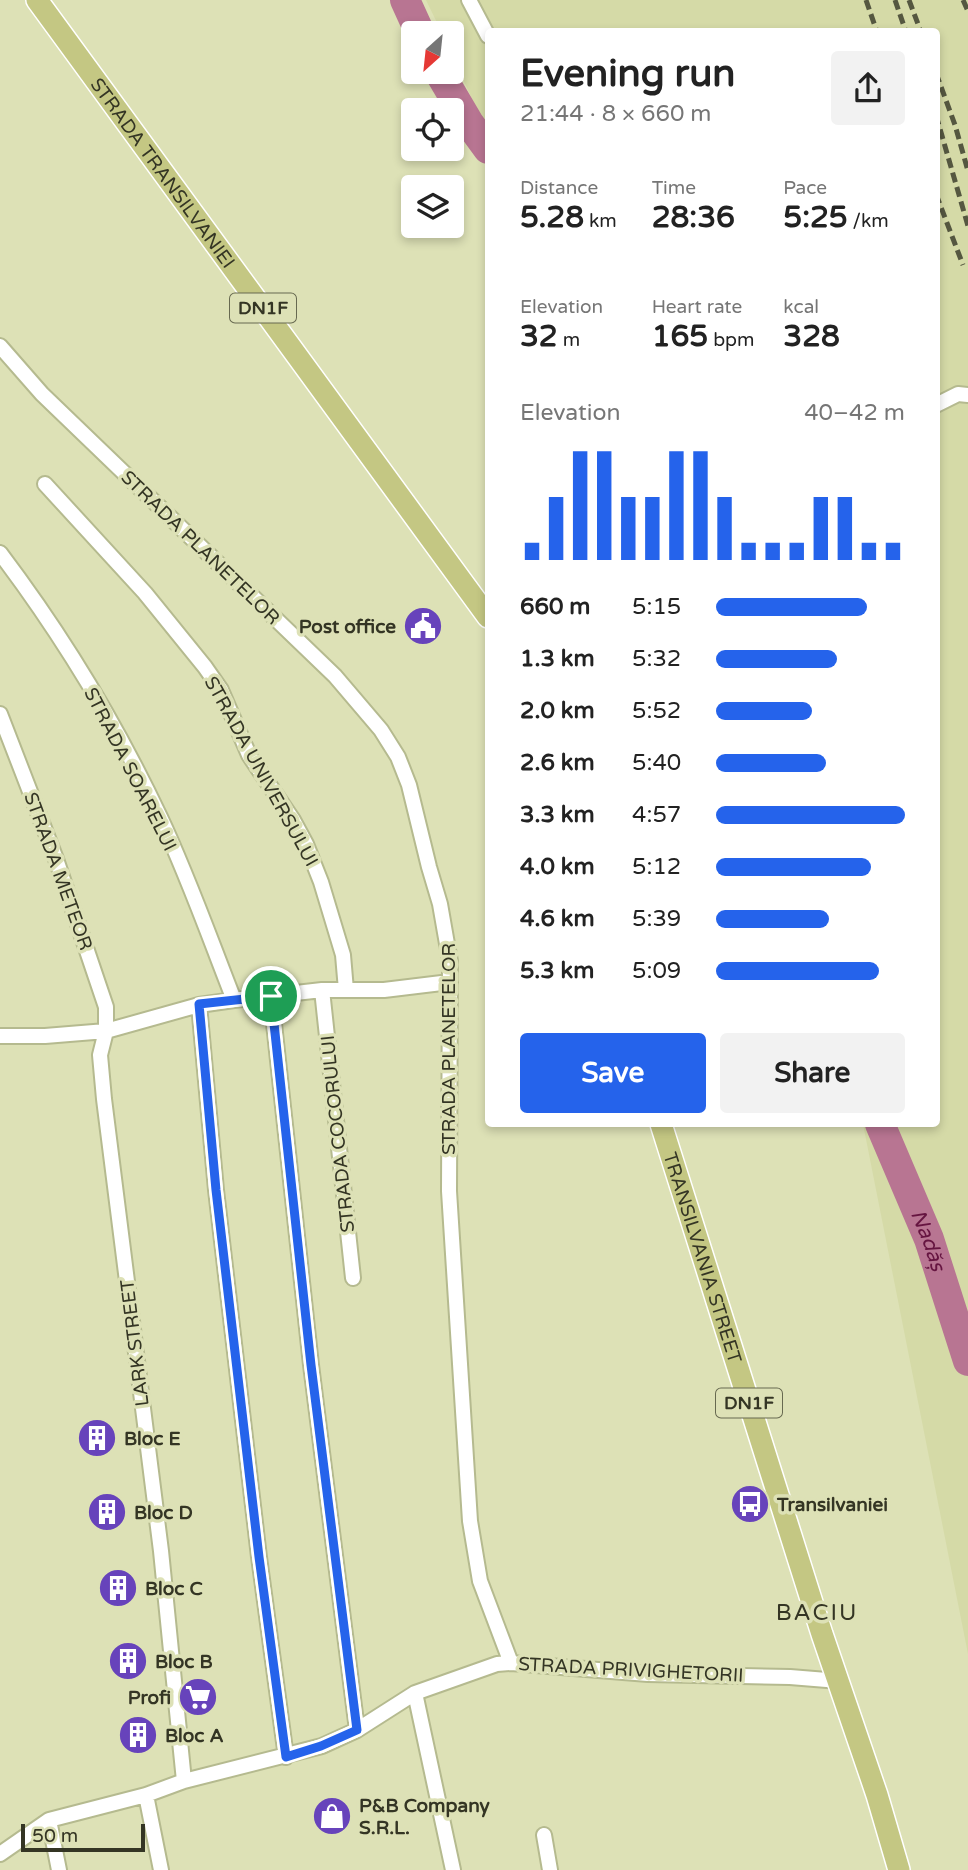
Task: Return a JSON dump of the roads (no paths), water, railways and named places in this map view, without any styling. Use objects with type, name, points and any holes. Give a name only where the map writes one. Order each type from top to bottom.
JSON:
[{"type":"main road","name":"STRADA TRANSILVANIEI","points":[[37,0],[485,613]]},
{"type":"main road","name":"TRANSILVANIA STREET","points":[[662,1127],[899,1870]]},
{"type":"street","points":[[469,0],[485,30]]},
{"type":"street","name":"STRADA PLANETELOR","points":[[0,346],[43,394],[335,676],[382,730],[397,757],[417,811],[447,932],[450,982],[449,1191],[470,1521],[480,1581],[510,1663]]},
{"type":"street","points":[[940,403],[958,394],[968,395]]},
{"type":"street","name":"STRADA UNIVERSULUI","points":[[45,484],[145,593],[221,690],[249,755],[306,844],[321,882],[343,955],[345,990]]},
{"type":"street","name":"STRADA SOARELUI","points":[[0,553],[80,669],[120,737],[160,818],[234,1000]]},
{"type":"street","name":"STRADA METEOR","points":[[0,715],[56,859],[86,946],[106,1007],[106,1031]]},
{"type":"street","points":[[0,1036],[45,1036],[106,1031],[199,1004],[322,990],[384,990],[450,982]]},
{"type":"street","name":"STRADA COCORULUI","points":[[322,990],[353,1278]]},
{"type":"street","points":[[271,996],[311,1365],[357,1730]]},
{"type":"street","points":[[199,1004],[216,1190],[259,1557],[286,1757]]},
{"type":"street","name":"LARK STREET","points":[[106,1031],[100,1055],[104,1099],[161,1551],[184,1781]]},
{"type":"street","name":"STRADA PRIVIGHETORII","points":[[0,1854],[49,1820],[146,1795],[184,1781],[321,1746],[357,1730],[415,1693],[483,1668],[510,1663],[648,1674],[790,1677],[839,1681]]},
{"type":"street","points":[[415,1693],[453,1870]]},
{"type":"street","points":[[146,1795],[161,1870]]},
{"type":"street","points":[[49,1820],[59,1870]]},
{"type":"street","points":[[544,1835],[550,1870]]},
{"type":"waterway","name":"Nadăș","points":[[405,0],[415,21]]},
{"type":"waterway","name":"Nadăș","points":[[446,84],[485,145]]},
{"type":"waterway","name":"Nadăș","points":[[881,1127],[929,1239],[968,1361]]},
{"type":"railway","points":[[866,0],[876,28]]},
{"type":"railway","points":[[895,0],[905,28]]},
{"type":"railway","points":[[909,0],[920,28]]},
{"type":"railway","points":[[963,0],[968,11]]},
{"type":"railway","points":[[940,84],[968,171]]},
{"type":"railway","points":[[940,129],[968,226]]},
{"type":"railway","points":[[940,205],[963,265]]},
{"type":"place","name":"Post office","points":[[423,626]]},
{"type":"place","name":"Bloc E","points":[[97,1438]]},
{"type":"place","name":"Transilvaniei","points":[[750,1504]]},
{"type":"place","name":"Bloc D","points":[[107,1512]]},
{"type":"place","name":"Bloc C","points":[[118,1588]]},
{"type":"place","name":"Bloc B","points":[[128,1661]]},
{"type":"place","name":"Profi","points":[[198,1697]]},
{"type":"place","name":"Bloc A","points":[[138,1735]]},
{"type":"place","name":"P&B Company S.R.L.","points":[[332,1816]]},
{"type":"district","name":"BACIU","points":[[817,1612]]}]
